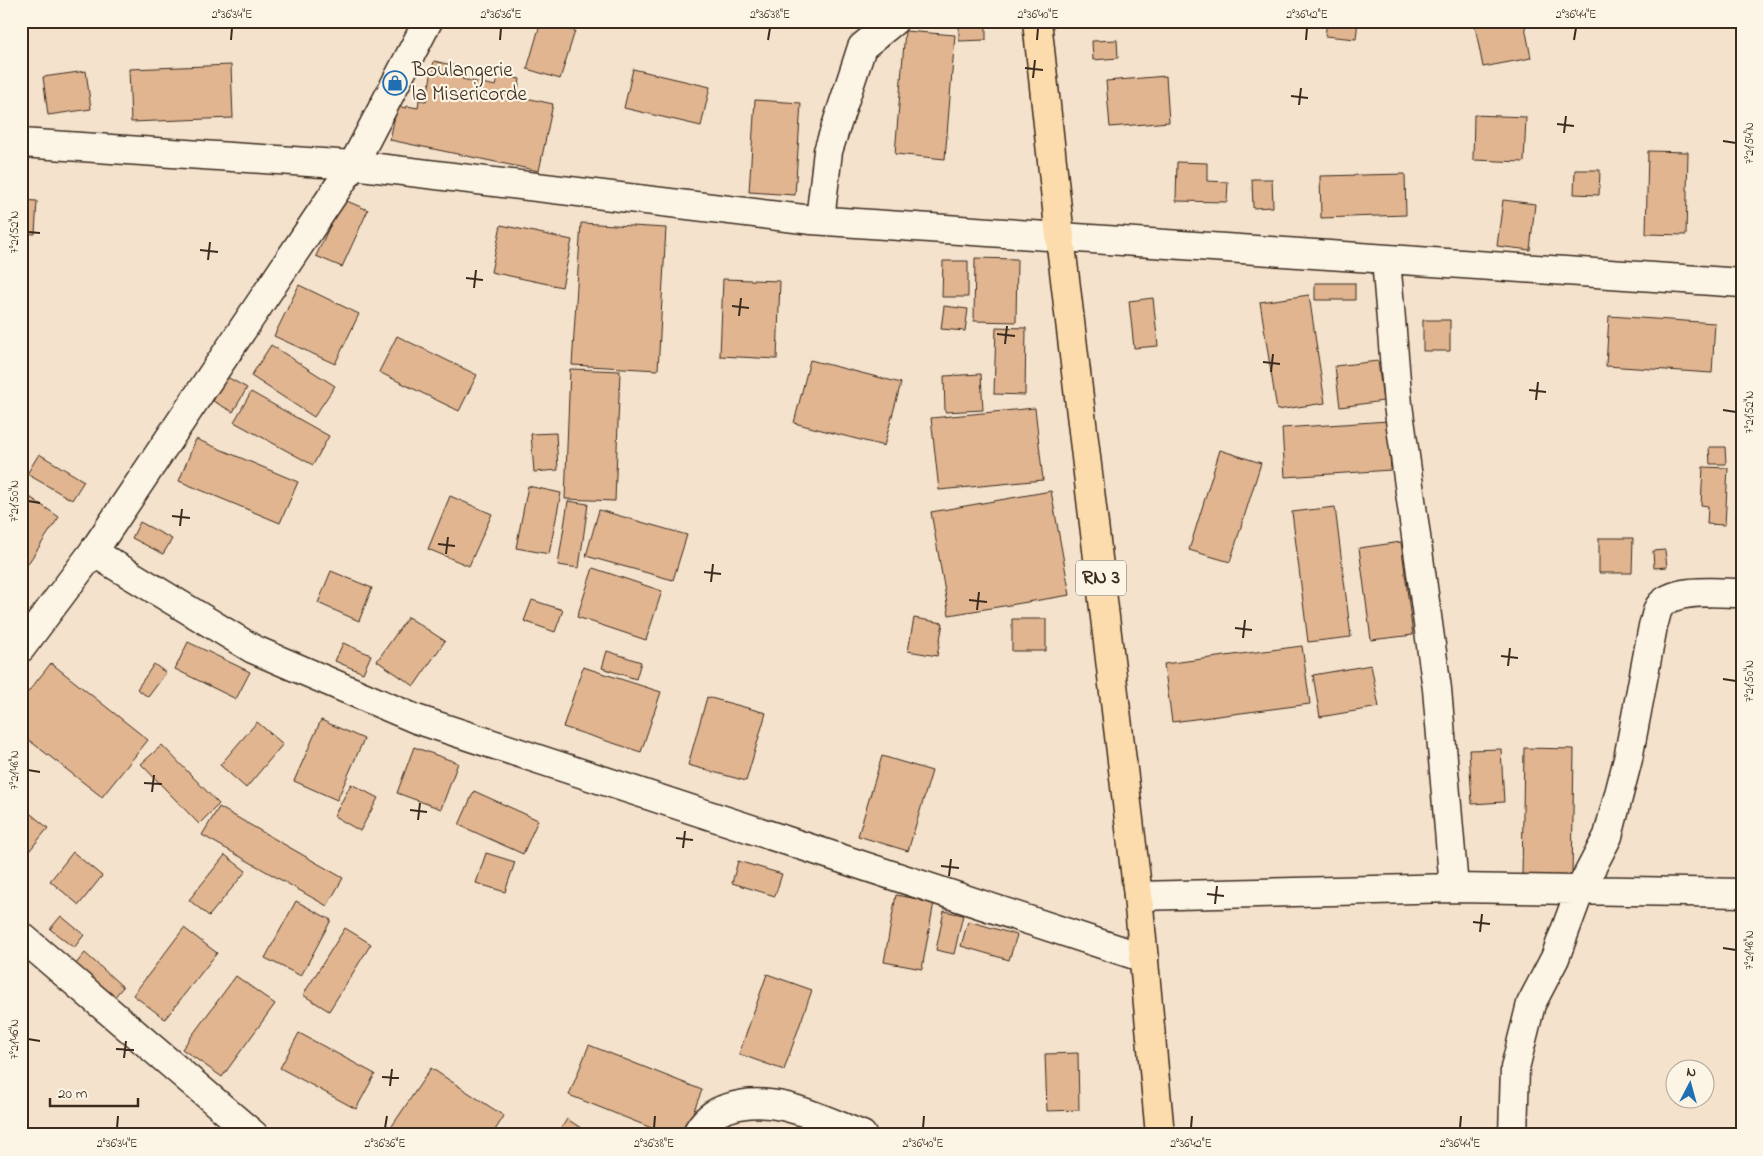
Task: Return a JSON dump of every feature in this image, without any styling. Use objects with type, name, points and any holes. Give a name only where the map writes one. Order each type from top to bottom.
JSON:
[{"type":"main road","name":"RN 3","points":[[1037,21],[1060,237],[1138,896],[1160,1135]]},
{"type":"street","points":[[21,648],[93,552],[353,165],[428,21]]},
{"type":"street","points":[[820,220],[828,151],[862,47],[894,21]]},
{"type":"street","points":[[21,143],[353,165],[820,220],[1742,283]]},
{"type":"street","points":[[1386,259],[1398,406],[1437,690],[1454,888]]},
{"type":"street","points":[[93,552],[253,649],[416,719],[1144,958]]},
{"type":"street","points":[[1513,1135],[1515,1068],[1531,1004],[1556,958],[1580,890],[1608,836],[1628,760],[1650,642],[1659,607],[1684,593],[1742,593]]},
{"type":"street","points":[[1138,896],[1454,888],[1742,893]]},
{"type":"street","points":[[21,936],[254,1135]]},
{"type":"street","points":[[696,1135],[699,1129],[715,1112],[739,1104],[763,1102],[790,1107],[862,1135]]},
{"type":"building","points":[[541,21],[575,31],[560,79],[527,69]]},
{"type":"building","points":[[959,21],[986,21],[986,40],[959,41]]},
{"type":"building","points":[[1327,21],[1358,21],[1356,39],[1325,36]]},
{"type":"building","points":[[1474,21],[1524,21],[1531,58],[1483,67]]},
{"type":"building","points":[[905,31],[955,35],[945,159],[895,154]]},
{"type":"building","points":[[1117,40],[1118,58],[1093,60],[1092,41]]},
{"type":"building","points":[[434,61],[464,68],[462,79],[496,86],[499,75],[520,79],[517,96],[553,104],[539,171],[390,140],[397,106],[418,108],[419,100],[426,101]]},
{"type":"building","points":[[231,65],[233,118],[131,122],[129,69]]},
{"type":"building","points":[[633,69],[710,87],[701,126],[624,108]]},
{"type":"building","points":[[86,71],[91,109],[48,115],[43,77]]},
{"type":"building","points":[[1166,76],[1169,122],[1110,127],[1106,81]]},
{"type":"building","points":[[755,100],[801,103],[795,195],[749,192]]},
{"type":"building","points":[[1474,115],[1526,117],[1524,162],[1473,160]]},
{"type":"building","points":[[1648,151],[1688,152],[1686,235],[1646,234]]},
{"type":"building","points":[[1177,162],[1207,163],[1207,181],[1228,182],[1227,202],[1176,201]]},
{"type":"building","points":[[1575,170],[1600,170],[1599,195],[1574,194]]},
{"type":"building","points":[[1405,174],[1406,215],[1321,218],[1320,176]]},
{"type":"building","points":[[1252,179],[1272,179],[1273,207],[1253,208]]},
{"type":"building","points":[[342,199],[368,210],[342,267],[316,256]]},
{"type":"building","points":[[21,200],[37,201],[35,234],[21,233]]},
{"type":"building","points":[[1503,200],[1535,204],[1530,250],[1497,246]]},
{"type":"building","points":[[581,223],[666,228],[658,370],[572,365]]},
{"type":"building","points":[[501,225],[572,240],[562,287],[491,272]]},
{"type":"building","points":[[975,258],[1017,259],[1016,322],[974,321]]},
{"type":"building","points":[[943,261],[968,261],[968,297],[942,297]]},
{"type":"building","points":[[723,279],[780,281],[777,359],[720,356]]},
{"type":"building","points":[[1315,283],[1355,283],[1355,300],[1315,300]]},
{"type":"building","points":[[299,285],[359,314],[335,364],[274,336]]},
{"type":"building","points":[[1309,295],[1325,403],[1277,410],[1260,302]]},
{"type":"building","points":[[1153,298],[1158,346],[1134,348],[1129,301]]},
{"type":"building","points":[[944,306],[968,309],[965,331],[941,329]]},
{"type":"building","points":[[1609,316],[1715,323],[1712,373],[1606,366]]},
{"type":"building","points":[[1423,320],[1450,320],[1450,351],[1423,351]]},
{"type":"building","points":[[996,327],[1026,328],[1025,395],[994,394]]},
{"type":"building","points":[[397,336],[477,375],[459,411],[379,372]]},
{"type":"building","points":[[271,345],[335,386],[314,417],[251,376]]},
{"type":"building","points":[[810,360],[901,383],[884,446],[794,423]]},
{"type":"building","points":[[1378,361],[1383,401],[1340,407],[1335,366]]},
{"type":"building","points":[[570,369],[620,371],[615,501],[565,499]]},
{"type":"building","points":[[981,374],[983,410],[945,412],[944,376]]},
{"type":"building","points":[[227,377],[247,388],[233,412],[213,401]]},
{"type":"building","points":[[251,392],[329,436],[313,465],[234,422]]},
{"type":"building","points":[[1035,408],[1043,480],[939,490],[931,418]]},
{"type":"building","points":[[1388,421],[1391,470],[1285,477],[1282,428]]},
{"type":"building","points":[[556,433],[558,470],[534,472],[531,434]]},
{"type":"building","points":[[196,439],[298,482],[280,523],[179,481]]},
{"type":"building","points":[[1709,447],[1725,447],[1726,464],[1710,464]]},
{"type":"building","points":[[1220,450],[1261,463],[1230,562],[1189,550]]},
{"type":"building","points":[[39,454],[84,481],[72,500],[27,474]]},
{"type":"building","points":[[1703,467],[1728,468],[1725,525],[1707,524],[1708,506],[1701,505]]},
{"type":"building","points":[[528,486],[561,493],[549,554],[516,548]]},
{"type":"building","points":[[21,491],[59,517],[21,574]]},
{"type":"building","points":[[1051,491],[1070,595],[949,615],[931,512]]},
{"type":"building","points":[[450,496],[492,514],[469,566],[428,549]]},
{"type":"building","points":[[568,501],[588,504],[579,568],[558,565]]},
{"type":"building","points":[[1335,507],[1351,637],[1308,642],[1292,512]]},
{"type":"building","points":[[599,510],[687,535],[673,580],[586,556]]},
{"type":"building","points":[[140,522],[172,539],[163,554],[132,538]]},
{"type":"building","points":[[1599,538],[1633,538],[1632,573],[1599,573]]},
{"type":"building","points":[[1401,542],[1413,635],[1371,640],[1359,548]]},
{"type":"building","points":[[1665,550],[1667,567],[1654,568],[1653,551]]},
{"type":"building","points":[[593,568],[662,591],[646,640],[577,617]]},
{"type":"building","points":[[331,571],[372,588],[359,621],[318,603]]},
{"type":"building","points":[[532,600],[563,610],[555,632],[524,621]]},
{"type":"building","points":[[408,617],[445,641],[414,686],[377,661]]},
{"type":"building","points":[[914,618],[943,623],[937,656],[908,651]]},
{"type":"building","points":[[1012,619],[1046,619],[1046,651],[1012,651]]},
{"type":"building","points":[[188,642],[250,672],[236,699],[175,669]]},
{"type":"building","points":[[343,643],[371,655],[363,673],[335,661]]},
{"type":"building","points":[[1302,646],[1310,704],[1172,722],[1164,664]]},
{"type":"building","points":[[607,651],[641,662],[636,679],[602,668]]},
{"type":"building","points":[[51,663],[148,740],[102,797],[21,734],[21,701]]},
{"type":"building","points":[[154,664],[166,673],[148,697],[137,689]]},
{"type":"building","points":[[1371,665],[1379,707],[1320,717],[1313,675]]},
{"type":"building","points":[[583,667],[661,692],[641,752],[563,727]]},
{"type":"building","points":[[707,697],[766,713],[746,781],[688,765]]},
{"type":"building","points":[[321,720],[364,739],[337,800],[294,781]]},
{"type":"building","points":[[257,722],[283,744],[246,788],[220,765]]},
{"type":"building","points":[[162,745],[219,804],[199,824],[141,764]]},
{"type":"building","points":[[414,747],[458,763],[441,809],[397,793]]},
{"type":"building","points":[[1524,748],[1574,749],[1572,878],[1522,877]]},
{"type":"building","points":[[1501,749],[1504,802],[1472,804],[1469,750]]},
{"type":"building","points":[[882,756],[932,771],[908,851],[858,836]]},
{"type":"building","points":[[351,784],[378,798],[360,831],[334,816]]},
{"type":"building","points":[[474,791],[538,820],[523,854],[459,825]]},
{"type":"building","points":[[21,806],[48,828],[21,861]]},
{"type":"building","points":[[219,807],[343,878],[327,906],[202,835]]},
{"type":"building","points":[[73,852],[102,876],[79,905],[50,881]]},
{"type":"building","points":[[486,853],[515,862],[505,892],[476,883]]},
{"type":"building","points":[[225,855],[246,871],[209,916],[189,900]]},
{"type":"building","points":[[738,861],[782,874],[775,896],[732,883]]},
{"type":"building","points":[[896,895],[934,902],[922,969],[884,962]]},
{"type":"building","points":[[296,901],[331,920],[301,976],[265,958]]},
{"type":"building","points":[[944,911],[963,915],[954,954],[936,950]]},
{"type":"building","points":[[61,916],[84,935],[74,948],[50,929]]},
{"type":"building","points":[[968,921],[1017,935],[1009,960],[961,946]]},
{"type":"building","points":[[184,928],[217,953],[165,1019],[133,995]]},
{"type":"building","points":[[345,928],[371,944],[329,1011],[303,995]]},
{"type":"building","points":[[85,953],[123,987],[112,1000],[74,966]]},
{"type":"building","points":[[767,974],[812,990],[784,1070],[739,1054]]},
{"type":"building","points":[[236,976],[275,1004],[222,1077],[182,1049]]},
{"type":"building","points":[[299,1033],[375,1074],[356,1109],[280,1068]]},
{"type":"building","points":[[589,1045],[702,1090],[684,1135],[669,1135],[569,1095]]},
{"type":"building","points":[[1078,1053],[1079,1110],[1047,1111],[1045,1054]]},
{"type":"building","points":[[431,1068],[504,1116],[492,1135],[386,1135]]},
{"type":"building","points":[[567,1119],[581,1128],[577,1135],[557,1135]]},
{"type":"place","name":"Boulangerie la Misericorde","points":[[395,83]]}]
